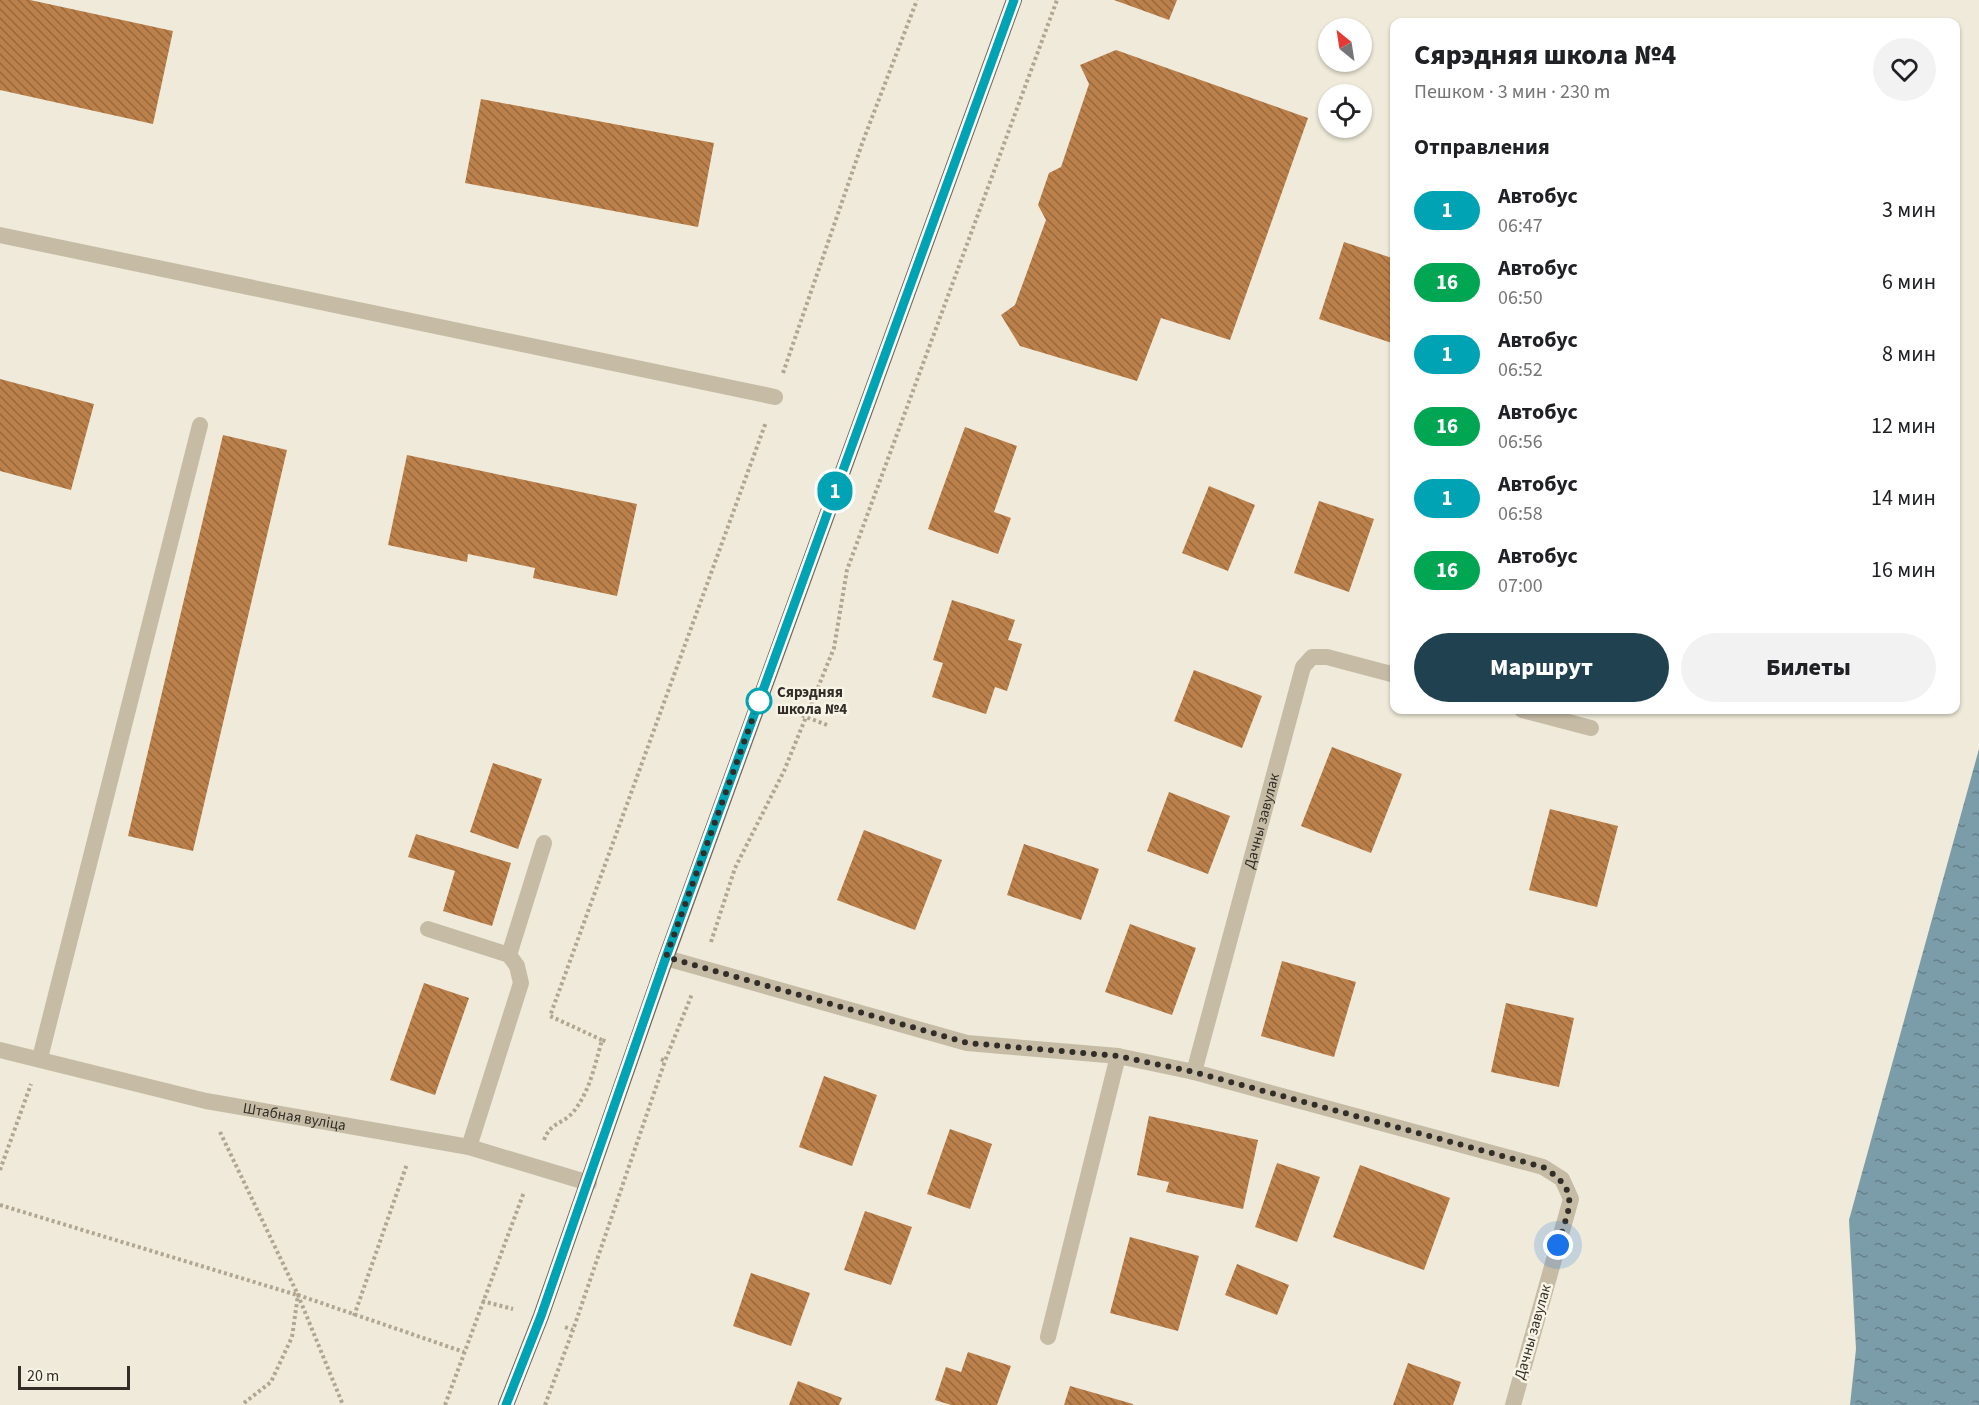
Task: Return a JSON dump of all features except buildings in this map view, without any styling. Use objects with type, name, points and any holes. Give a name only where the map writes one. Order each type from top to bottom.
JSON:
[{"type":"main road","points":[[506,1405],[589,1183],[666,957],[1014,0]]},
{"type":"street","points":[[0,235],[775,397]]},
{"type":"street","points":[[40,1058],[200,426]]},
{"type":"street","name":"Дачны завулак","points":[[1194,1072],[1303,667],[1312,657],[1327,657],[1390,674]]},
{"type":"street","points":[[1537,714],[1591,728]]},
{"type":"street","points":[[508,955],[544,843]]},
{"type":"street","points":[[428,929],[508,955],[517,966],[521,983],[469,1147]]},
{"type":"street","name":"Дачны завулак","points":[[666,957],[968,1043],[1118,1056],[1194,1072],[1543,1167],[1562,1179],[1571,1199],[1513,1405]]},
{"type":"street","name":"Штабная вуліца","points":[[0,1050],[40,1058],[206,1101],[469,1147],[589,1183]]},
{"type":"street","points":[[1048,1337],[1118,1056]]},
{"type":"path","points":[[602,1040],[550,1016],[775,397],[863,141],[917,0]]},
{"type":"path","points":[[702,967],[735,868],[784,771],[834,648],[847,570],[1057,0]]},
{"type":"path","points":[[759,700],[826,725]]},
{"type":"path","points":[[0,1170],[40,1058]]},
{"type":"path","points":[[206,1101],[298,1295],[343,1405]]},
{"type":"path","points":[[354,1316],[417,1137]]},
{"type":"path","points":[[0,1205],[298,1295],[464,1352],[445,1405]]},
{"type":"path","points":[[244,1403],[271,1382],[292,1337],[298,1295]]},
{"type":"path","points":[[545,1405],[573,1330]]},
{"type":"water","points":[[1979,749],[1979,1405],[1850,1405],[1856,1349],[1849,1220]]},
{"type":"bus line","name":"1","points":[[506,1405],[541,1316],[666,957],[1014,0]]},
{"type":"place","name":"Сярэдняя школа №4","points":[[759,701]]},
{"type":"route","points":[[759,701],[666,957],[968,1043],[1118,1056],[1194,1072],[1543,1167],[1562,1179],[1571,1199],[1558,1245]]}]
